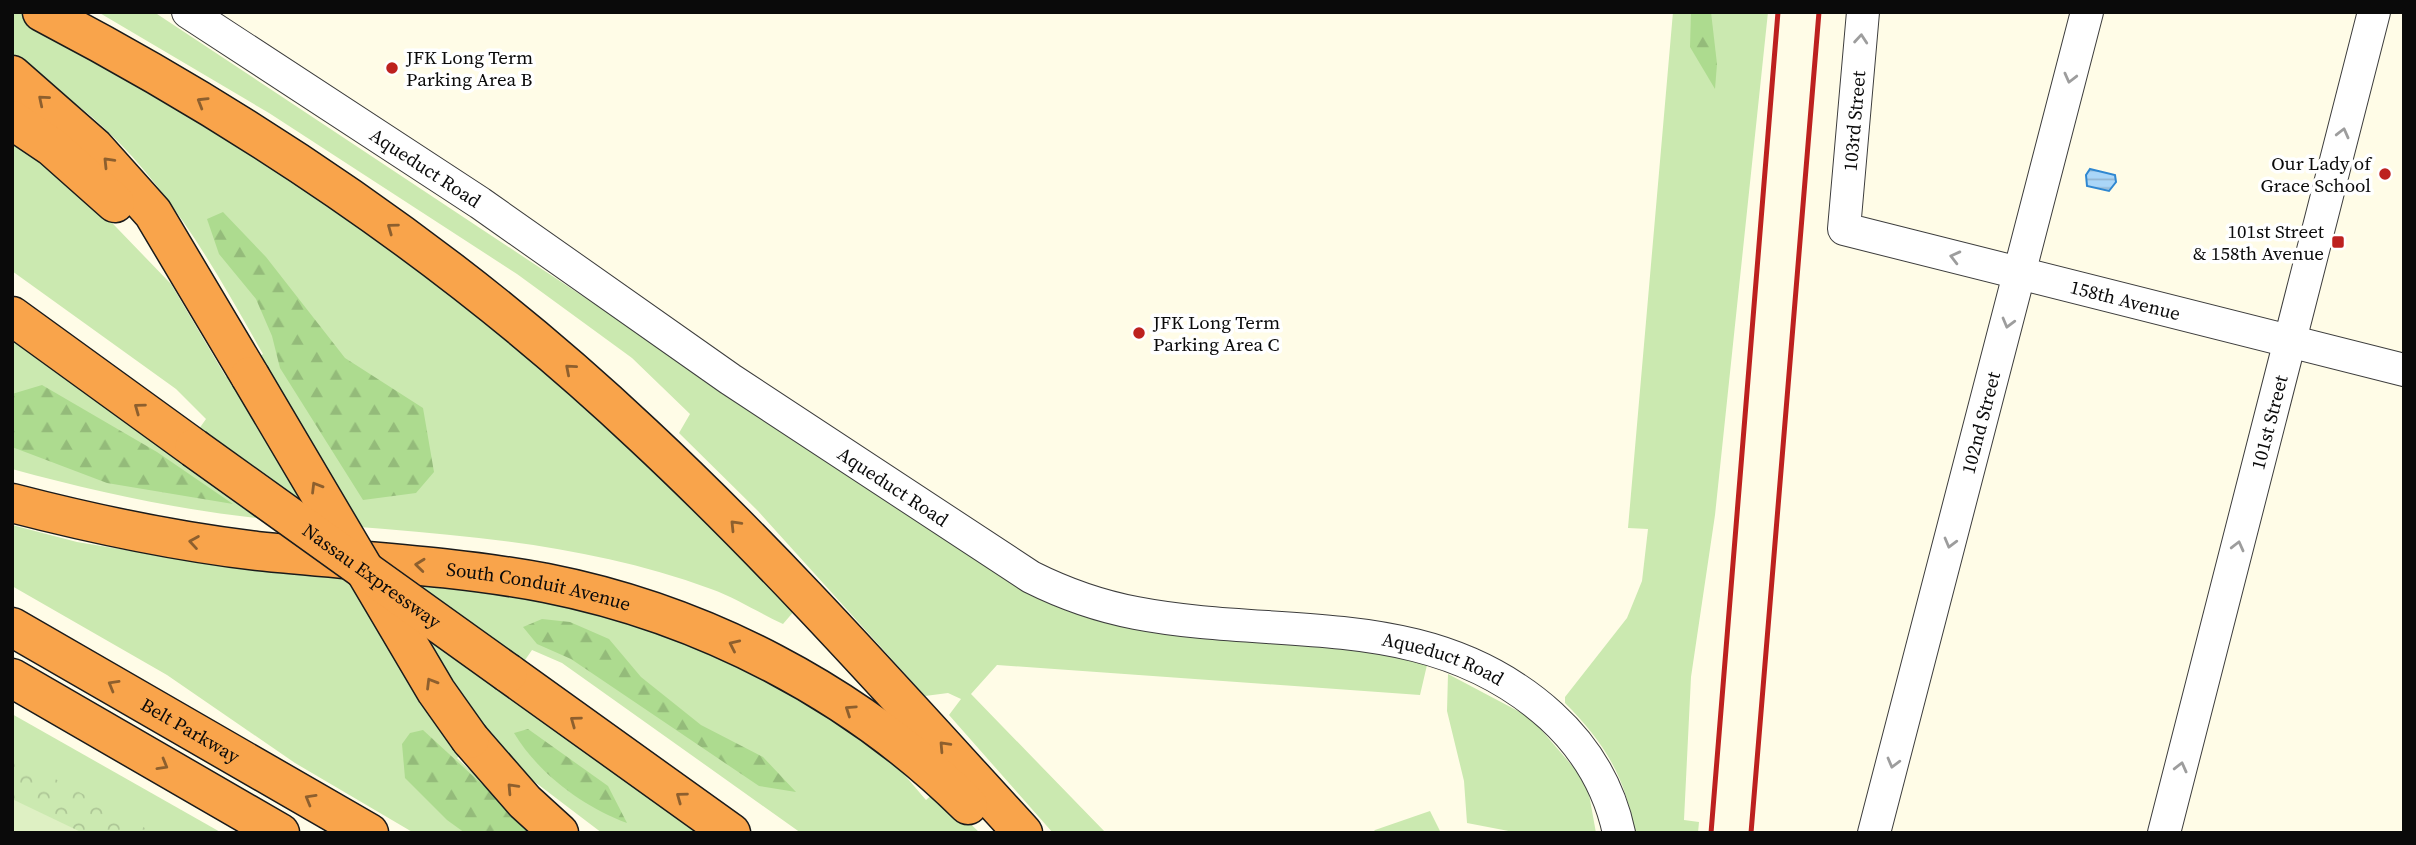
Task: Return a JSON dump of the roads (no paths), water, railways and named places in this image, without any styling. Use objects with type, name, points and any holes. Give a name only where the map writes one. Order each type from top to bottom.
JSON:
[{"type":"highway","points":[[41,12],[187,93],[329,183],[446,268],[537,341],[717,506],[858,653],[1023,833]]},
{"type":"highway","points":[[12,75],[87,140],[147,206],[436,691],[470,739],[516,793],[559,833]]},
{"type":"highway","points":[[12,120],[80,170],[135,223],[214,319]]},
{"type":"highway","name":"Nassau Expressway","points":[[12,316],[731,833]]},
{"type":"highway","name":"South Conduit Avenue","points":[[14,503],[133,533],[203,544],[505,576],[593,595],[674,620],[756,655],[860,716],[927,768],[996,833]]},
{"type":"highway","name":"Belt Parkway","points":[[12,627],[369,833]]},
{"type":"highway","points":[[22,685],[280,833]]},
{"type":"street","name":"Aqueduct Road","points":[[188,12],[508,223],[730,379],[1031,577],[1082,599],[1139,614],[1365,634],[1419,644],[1469,661],[1503,680],[1542,708],[1586,755],[1604,785],[1619,833]]},
{"type":"street","name":"103rd Street","points":[[1844,229],[1863,12]]},
{"type":"street","name":"102nd Street","points":[[1874,833],[2087,12]]},
{"type":"street","name":"101st Street","points":[[2164,833],[2374,12]]},
{"type":"street","name":"158th Avenue","points":[[1844,229],[2404,370]]},
{"type":"water","points":[[2090,169],[2115,175],[2116,182],[2109,191],[2087,186],[2086,175]]},
{"type":"railway","points":[[1711,833],[1778,12]]},
{"type":"railway","points":[[1751,833],[1819,12]]},
{"type":"place","name":"JFK Long Term Parking Area B","points":[[392,68]]},
{"type":"place","name":"Our Lady of Grace School","points":[[2385,174]]},
{"type":"place","name":"101st Street & 158th Avenue","points":[[2338,242]]},
{"type":"place","name":"JFK Long Term Parking Area C","points":[[1139,333]]}]
